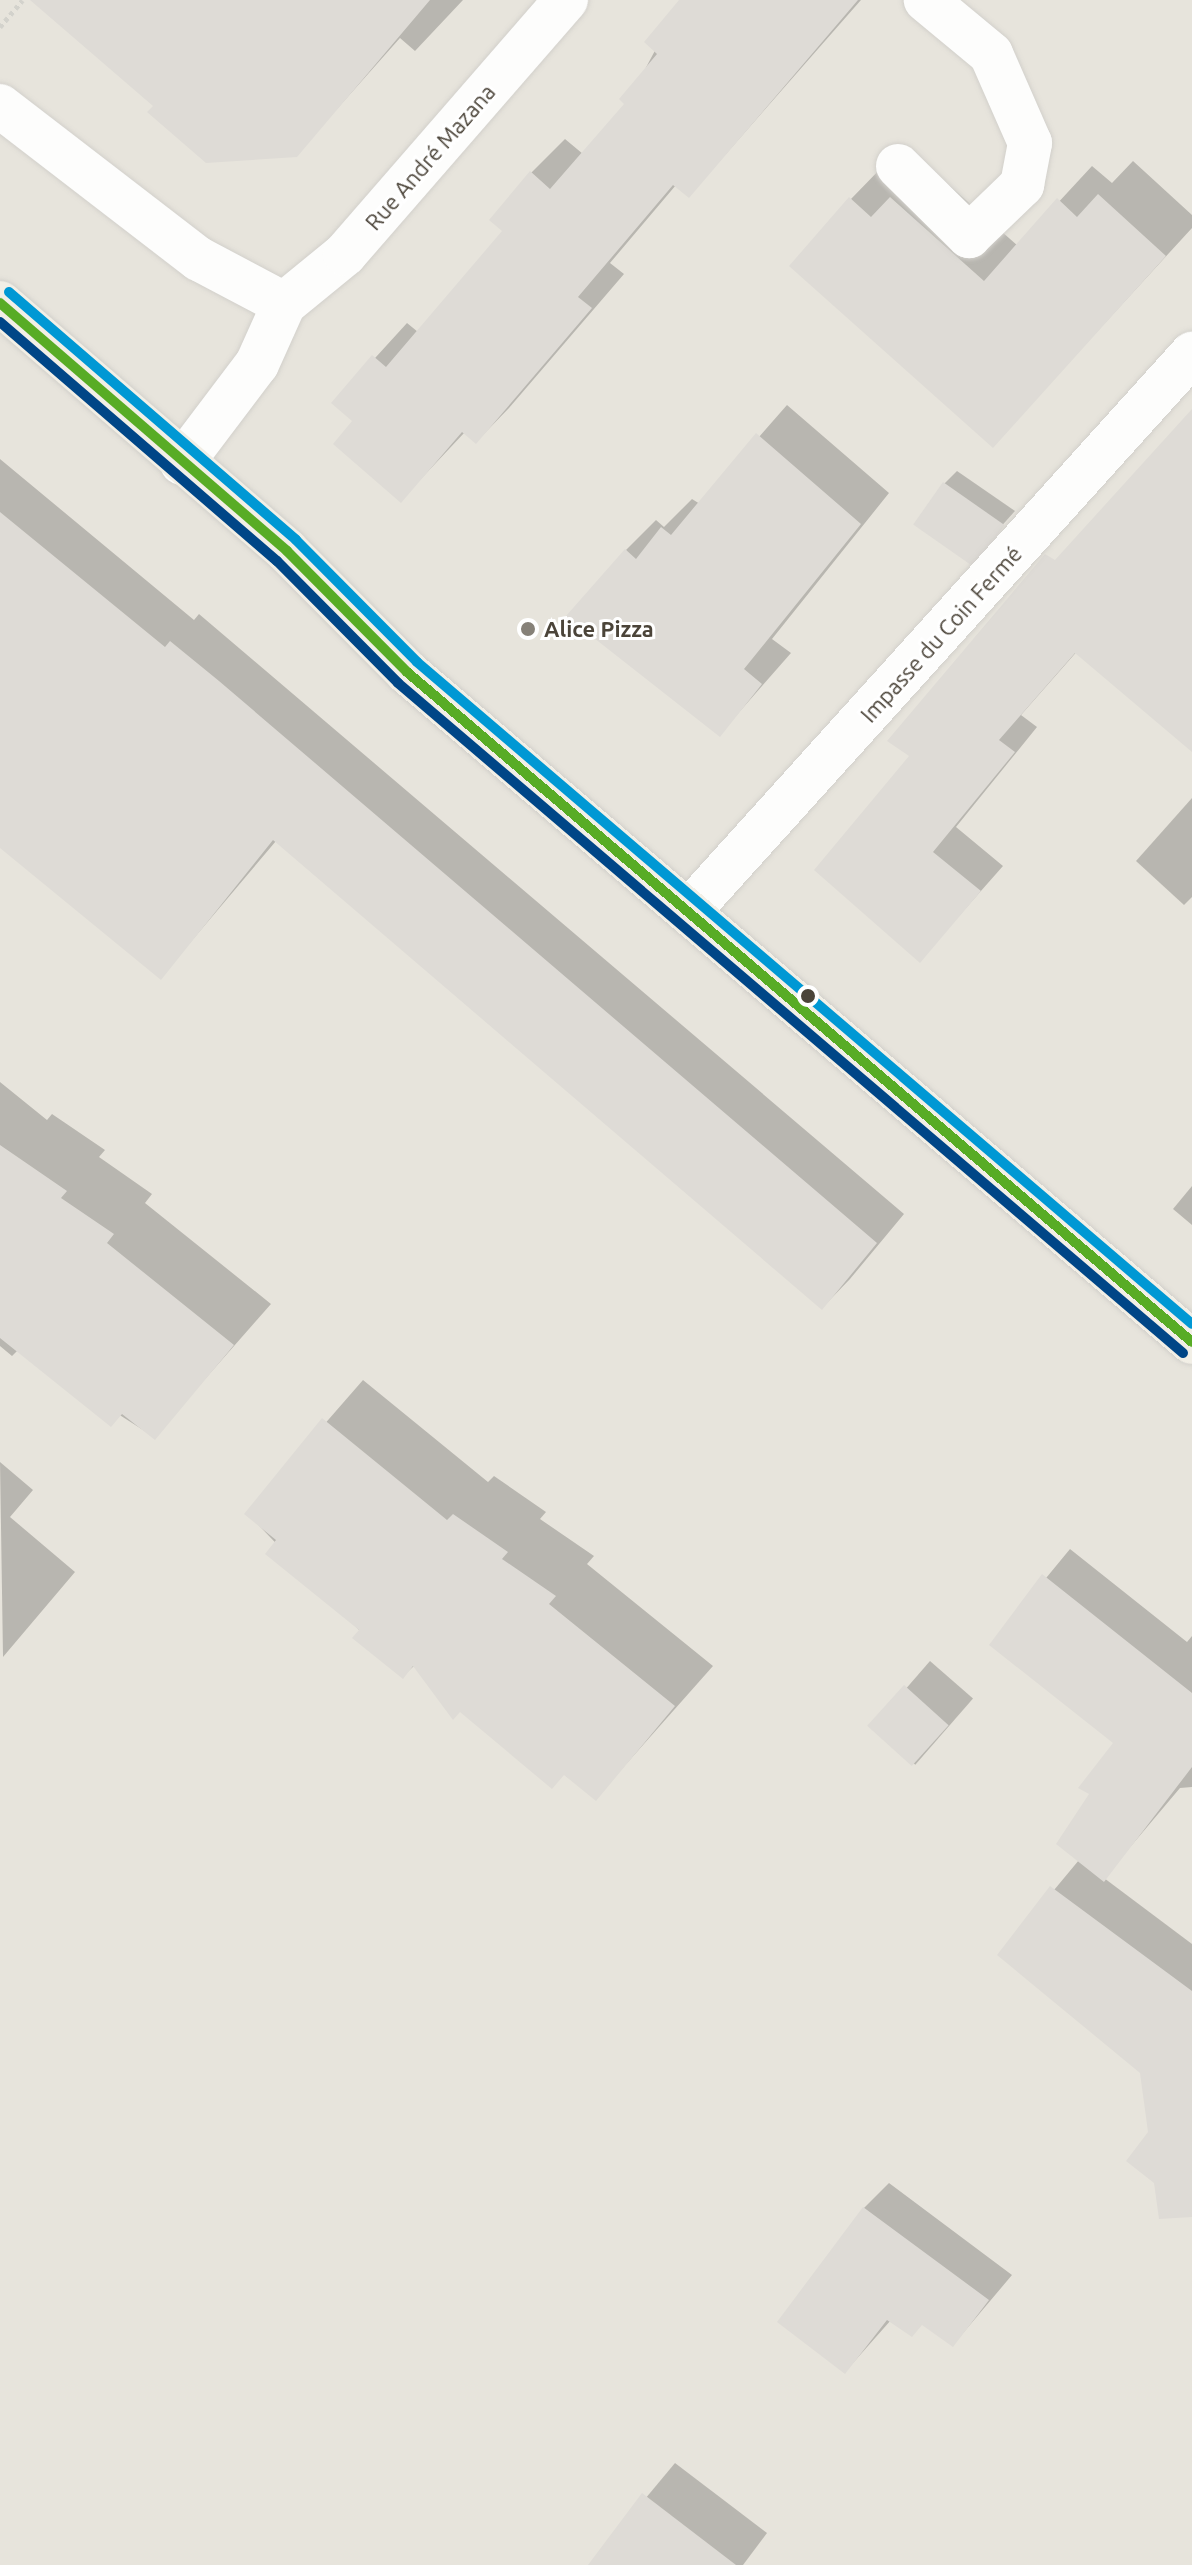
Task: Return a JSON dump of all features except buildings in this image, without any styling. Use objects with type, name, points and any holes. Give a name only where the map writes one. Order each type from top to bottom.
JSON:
[{"type":"main road","points":[[0,303],[287,551],[407,672],[1192,1342]]},
{"type":"street","name":"Rue André Mazana","points":[[182,463],[257,364],[284,304],[345,254],[566,0]]},
{"type":"street","points":[[898,166],[969,236],[1022,185],[1030,143],[991,54],[926,0]]},
{"type":"street","points":[[0,106],[199,259],[284,304]]},
{"type":"street","name":"Impasse du Coin Fermé","points":[[689,911],[1192,354]]},
{"type":"path","points":[[0,27],[23,0]]},
{"type":"shaded area","points":[[0,0],[1192,0],[1192,2565],[0,2565]]},
{"type":"transit line","points":[[9,292],[296,540],[417,662],[1192,1324]]},
{"type":"transit line","points":[[0,303],[287,551],[407,672],[1192,1342]]},
{"type":"transit line","points":[[0,322],[277,561],[398,683],[1183,1353]]},
{"type":"place","name":"Alice Pizza","points":[[528,629]]}]
